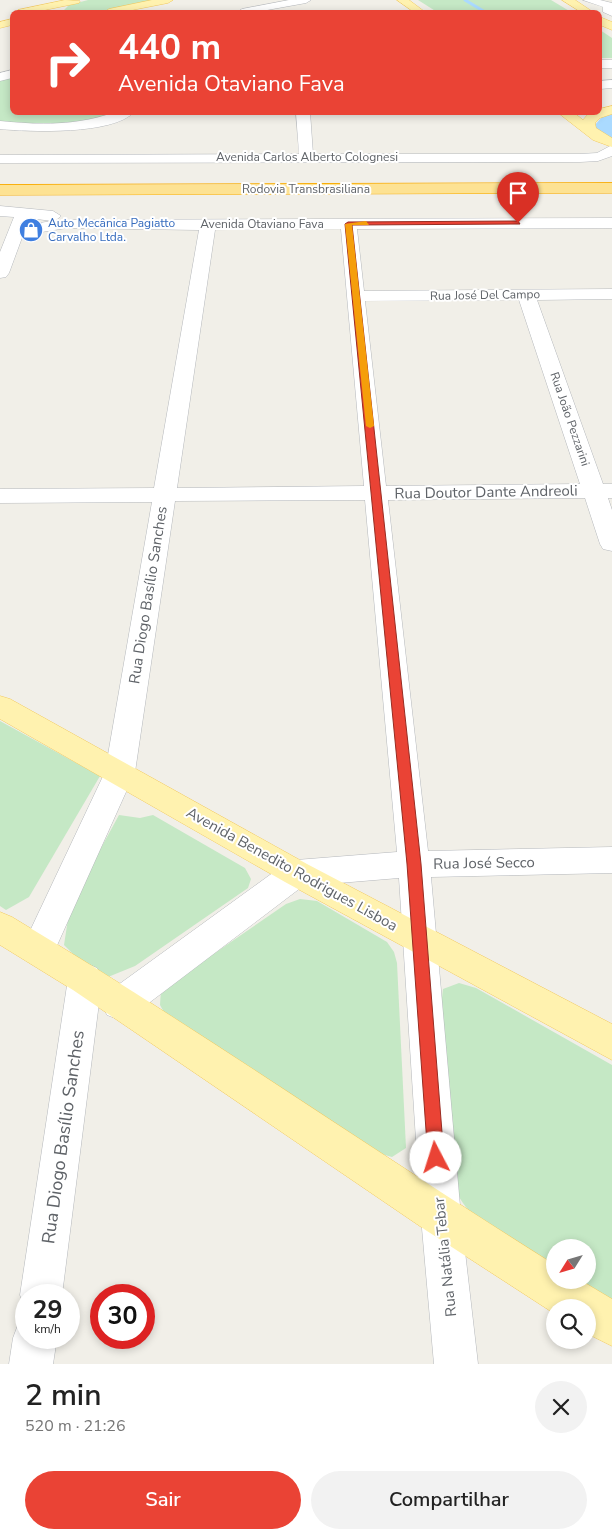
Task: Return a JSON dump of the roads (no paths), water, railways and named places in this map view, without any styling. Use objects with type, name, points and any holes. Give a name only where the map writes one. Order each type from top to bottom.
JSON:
[{"type":"highway","name":"Rodovia Transbrasiliana","points":[[0,177],[612,175]]},
{"type":"highway","name":"Rodovia Transbrasiliana","points":[[0,190],[612,188]]},
{"type":"highway","points":[[0,200],[189,195],[252,190]]},
{"type":"main road","points":[[134,10],[168,0]]},
{"type":"main road","points":[[402,0],[415,10]]},
{"type":"main road","points":[[567,0],[584,10]]},
{"type":"main road","points":[[32,10],[77,1]]},
{"type":"main road","points":[[58,10],[60,7],[77,1]]},
{"type":"main road","points":[[567,115],[598,137],[612,143]]},
{"type":"main road","points":[[589,130],[590,119],[600,115]]},
{"type":"main road","name":"Avenida Benedito Rodrigues Lisboa","points":[[0,706],[296,873],[612,1043]]},
{"type":"main road","points":[[0,927],[85,979],[441,1217],[572,1299]]},
{"type":"main road","points":[[596,1314],[612,1324]]},
{"type":"street","points":[[253,10],[306,0]]},
{"type":"street","points":[[588,0],[611,8]]},
{"type":"street","points":[[0,125],[57,128],[88,124],[118,115]]},
{"type":"street","points":[[302,115],[306,157]]},
{"type":"street","name":"Avenida Carlos Alberto Colognesi","points":[[0,159],[580,158],[598,157],[612,149]]},
{"type":"street","name":"Avenida Otaviano Fava","points":[[0,211],[24,212],[121,224]]},
{"type":"street","points":[[0,273],[24,212]]},
{"type":"street","name":"Avenida Otaviano Fava","points":[[18,231],[67,223],[208,225],[612,222]]},
{"type":"street","name":"Rua Natália Tebar","points":[[348,224],[357,296],[414,864],[418,940],[441,1217],[456,1364]]},
{"type":"street","name":"Rua Diogo Basílio Sanches","points":[[38,950],[120,772],[163,495],[208,225]]},
{"type":"street","name":"Rua José Del Campo","points":[[357,296],[612,294]]},
{"type":"street","name":"Rua João Pezzarini","points":[[526,295],[603,491],[612,544]]},
{"type":"street","name":"Rua Doutor Dante Andreoli","points":[[0,496],[603,491]]},
{"type":"street","name":"Rua José Secco","points":[[296,873],[414,864],[612,860]]},
{"type":"street","points":[[120,1004],[296,873]]},
{"type":"street","name":"Rua Diogo Basílio Sanches","points":[[43,1284],[85,979]]},
{"type":"street","points":[[31,1364],[33,1349]]},
{"type":"water","points":[[612,113],[612,140],[597,130],[595,125],[602,117]]},
{"type":"waterway","points":[[465,0],[482,10]]},
{"type":"place","name":"Auto Mecânica Pagiatto Carvalho Ltda.","points":[[31,230]]}]
